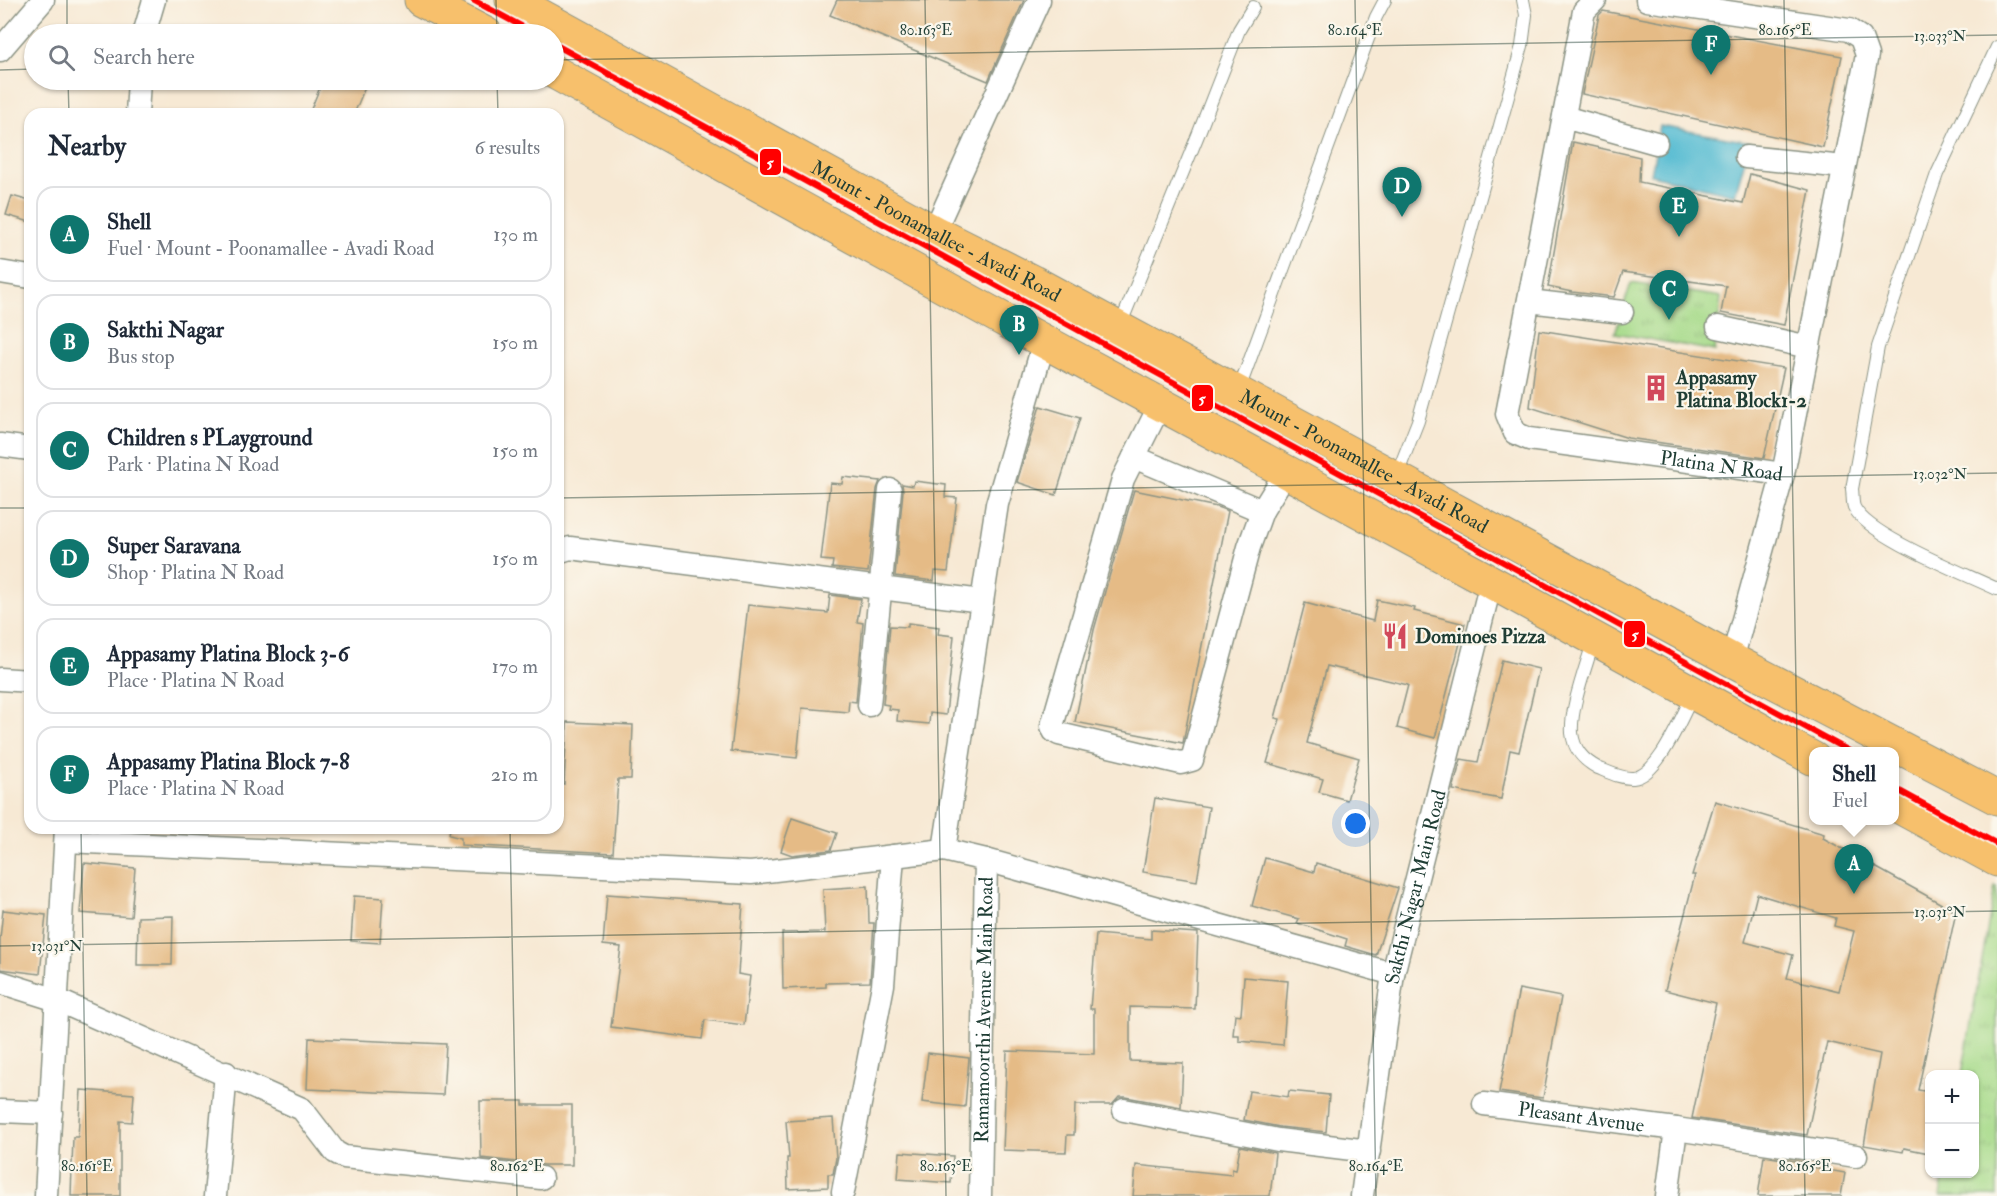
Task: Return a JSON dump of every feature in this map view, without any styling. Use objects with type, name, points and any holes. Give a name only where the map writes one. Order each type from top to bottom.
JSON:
[{"type":"main road","points":[[421,0],[456,8],[474,24]]},
{"type":"main road","name":"Mount - Poonamallee - Avadi Road","points":[[512,0],[556,24]]},
{"type":"main road","name":"Mount - Poonamallee - Avadi Road","points":[[564,29],[934,232],[1034,282],[1732,660],[1997,798]]},
{"type":"main road","points":[[564,77],[1044,342],[1491,582],[1809,756]]},
{"type":"main road","points":[[671,136],[692,99]]},
{"type":"main road","points":[[1899,807],[1997,860]]},
{"type":"street","points":[[0,50],[43,0]]},
{"type":"street","points":[[147,24],[154,0]]},
{"type":"street","points":[[934,232],[1039,0]]},
{"type":"street","name":"Platina N Road","points":[[1595,0],[1584,11],[1507,414],[1515,433],[1529,439],[1783,474],[1867,56],[1861,38],[1849,30],[1647,0]]},
{"type":"street","points":[[137,108],[138,90]]},
{"type":"street","points":[[1564,117],[1656,143]]},
{"type":"street","points":[[1746,157],[1845,167]]},
{"type":"street","points":[[0,272],[24,276]]},
{"type":"street","points":[[1529,301],[1622,312]]},
{"type":"street","points":[[1718,327],[1809,347]]},
{"type":"street","points":[[944,850],[997,504],[1044,342]]},
{"type":"street","points":[[1160,405],[1123,479],[1052,726],[1059,734],[1181,763],[1192,760],[1249,547],[1262,511],[1286,472]]},
{"type":"street","points":[[0,445],[24,448]]},
{"type":"street","points":[[1134,457],[1262,511]]},
{"type":"street","points":[[1732,660],[1783,474]]},
{"type":"street","points":[[869,705],[890,490]]},
{"type":"street","points":[[564,550],[570,548],[982,601]]},
{"type":"street","name":"Sakthi Nagar Main Road","points":[[1362,1196],[1393,974],[1491,582]]},
{"type":"street","points":[[0,680],[24,681]]},
{"type":"street","points":[[46,1196],[66,835],[751,873],[944,850],[1393,974]]},
{"type":"street","points":[[843,1192],[883,985],[893,856]]},
{"type":"street","name":"Ramamoorthi Avenue Main Road","points":[[980,1196],[986,860]]},
{"type":"street","points":[[0,982],[57,1000],[226,1073],[302,1109],[335,1152],[344,1156],[541,1178]]},
{"type":"street","points":[[215,1196],[226,1073]]},
{"type":"street","name":"Pleasant Avenue","points":[[1484,1104],[1856,1155]]},
{"type":"street","points":[[1124,1110],[1278,1140],[1369,1151]]},
{"type":"street","points":[[0,1111],[51,1113]]},
{"type":"street","points":[[1667,1196],[1676,1129]]},
{"type":"lane","points":[[1238,393],[1376,17],[1385,0]]},
{"type":"lane","points":[[1396,478],[1418,421],[1522,46],[1526,15],[1522,0]]},
{"type":"lane","points":[[1119,329],[1239,30],[1253,8]]},
{"type":"lane","points":[[1997,47],[1937,174],[1878,347],[1852,489],[1854,507],[1868,523],[1888,538],[1997,589]]},
{"type":"lane","points":[[1594,639],[1574,714],[1572,731],[1574,747],[1583,759],[1593,765],[1618,776],[1634,778],[1645,774],[1663,752],[1694,694]]},
{"type":"green space","points":[[1631,283],[1721,297],[1715,351],[1615,333]]},
{"type":"green space","points":[[1995,886],[1997,887],[1997,1196],[1940,1196],[1943,1178],[1979,1178],[1979,1070],[1963,1070]]},
{"type":"water","points":[[1660,126],[1750,142],[1735,195],[1651,175]]},
{"type":"building","points":[[837,0],[1024,0],[988,81],[830,15]]},
{"type":"building","points":[[1603,11],[1842,56],[1823,147],[1582,94],[1599,15]]},
{"type":"building","points":[[319,90],[364,90],[356,108],[311,108]]},
{"type":"building","points":[[1573,142],[1640,157],[1639,182],[1743,203],[1750,174],[1810,190],[1784,325],[1721,313],[1726,286],[1623,272],[1614,297],[1548,287]]},
{"type":"building","points":[[12,196],[24,199],[24,220],[6,215]]},
{"type":"building","name":"Appasamy Platina Block1-2","points":[[1539,330],[1784,368],[1764,458],[1628,438],[1530,407]]},
{"type":"building","points":[[1040,406],[1080,418],[1056,495],[1017,482]]},
{"type":"building","points":[[843,477],[880,481],[877,489],[868,572],[832,568],[833,561],[821,560],[830,483],[842,484]]},
{"type":"building","points":[[914,481],[946,485],[945,497],[957,498],[948,572],[935,571],[934,581],[895,576],[902,484],[913,486]]},
{"type":"building","points":[[1134,490],[1228,511],[1183,743],[1075,722],[1094,630]]},
{"type":"building","points":[[830,595],[861,599],[857,622],[863,623],[856,702],[849,701],[848,712],[802,708],[797,758],[731,751],[748,605],[828,613]]},
{"type":"building","points":[[1377,600],[1415,608],[1414,611],[1465,624],[1435,738],[1397,728],[1408,685],[1327,666],[1307,743],[1359,758],[1347,800],[1319,792],[1323,779],[1267,763],[1280,719],[1275,718],[1305,603],[1373,621]]},
{"type":"building","points":[[908,623],[939,627],[938,634],[954,636],[946,715],[930,713],[929,724],[897,721],[898,710],[888,709],[889,705],[883,704],[890,626],[908,627]]},
{"type":"building","points":[[1502,660],[1539,669],[1519,752],[1510,750],[1501,799],[1453,790],[1461,759],[1478,762]]},
{"type":"building","points":[[567,722],[633,725],[631,779],[618,779],[613,853],[461,845],[461,838],[449,835],[564,834]]},
{"type":"building","points":[[1155,798],[1209,807],[1197,881],[1143,872]]},
{"type":"building","points":[[1715,801],[1824,834],[1823,838],[1956,912],[1918,1090],[1925,1091],[1925,1152],[1904,1148],[1903,1152],[1864,1145],[1880,1054],[1827,1042],[1807,1135],[1692,1118],[1716,1003],[1665,990],[1695,875],[1692,875]],"holes":[[[1757,894],[1836,918],[1834,926],[1854,931],[1839,991],[1787,978],[1793,955],[1745,942]]]},
{"type":"building","points":[[792,818],[837,833],[831,850],[792,855],[781,851]]},
{"type":"building","points":[[1265,858],[1314,872],[1316,863],[1398,888],[1376,955],[1345,946],[1347,939],[1297,923],[1299,919],[1252,906]]},
{"type":"building","points":[[84,863],[135,868],[131,917],[80,913]]},
{"type":"building","points":[[868,886],[869,923],[874,923],[870,982],[826,983],[826,987],[783,989],[782,933],[825,932],[823,889]]},
{"type":"building","points":[[607,894],[743,904],[738,974],[750,976],[744,1025],[705,1020],[702,1039],[611,1027],[621,947],[603,945]]},
{"type":"building","points":[[354,896],[383,898],[380,943],[351,941]]},
{"type":"building","points":[[3,910],[46,915],[40,974],[0,969]]},
{"type":"building","points":[[173,916],[172,965],[137,965],[138,917]]},
{"type":"building","points":[[1151,930],[1198,933],[1195,1009],[1130,1007],[1130,1061],[1183,1063],[1181,1107],[1126,1097],[1119,1097],[1112,1105],[1075,1105],[1074,1135],[1067,1135],[1066,1152],[1003,1150],[1007,1051],[1094,1054],[1094,1009],[1090,1009],[1096,934],[1151,939]]},
{"type":"building","points":[[1244,977],[1288,981],[1283,1045],[1239,1041],[1239,1035],[1233,1035],[1235,1014],[1241,1015]]},
{"type":"building","points":[[1519,989],[1561,997],[1543,1098],[1499,1092]]},
{"type":"building","points":[[309,1038],[446,1044],[443,1095],[307,1089]]},
{"type":"building","points":[[928,1053],[969,1058],[965,1107],[922,1102]]},
{"type":"building","points":[[81,1090],[134,1094],[132,1122],[120,1121],[120,1196],[71,1196],[73,1137],[78,1137]]},
{"type":"building","points":[[1249,1091],[1288,1097],[1289,1091],[1329,1095],[1326,1132],[1244,1120]]},
{"type":"building","points":[[480,1101],[523,1101],[523,1105],[572,1105],[572,1165],[545,1165],[481,1158]]},
{"type":"building","points":[[833,1118],[836,1158],[833,1174],[828,1174],[828,1187],[788,1189],[787,1158],[789,1158],[786,1121]]},
{"type":"building","points":[[1240,1146],[1275,1153],[1270,1196],[1133,1196],[1136,1165],[1232,1175],[1232,1169],[1236,1170]]},
{"type":"building","points":[[900,1152],[953,1156],[951,1183],[898,1179]]},
{"type":"building","points":[[1764,1156],[1802,1162],[1801,1165],[1845,1173],[1841,1196],[1758,1196]]},
{"type":"transit line","name":"5","points":[[473,0],[517,24]]},
{"type":"transit line","name":"5","points":[[564,49],[1842,747]]},
{"type":"transit line","name":"5","points":[[1899,791],[1997,844]]},
{"type":"place","name":"Appasamy Platina Block 7-8","points":[[1711,75]]},
{"type":"place","name":"Super Saravana","points":[[1402,217]]},
{"type":"place","name":"Appasamy Platina Block 3-6","points":[[1679,237]]},
{"type":"place","name":"Children s PLayground","points":[[1669,320]]},
{"type":"place","name":"Sakthi Nagar","points":[[1019,355]]},
{"type":"place","name":"Appasamy Platina Block1-2","points":[[1656,388]]},
{"type":"place","name":"Dominoes Pizza","points":[[1395,636]]},
{"type":"place","name":"Shell","points":[[1854,894]]}]
